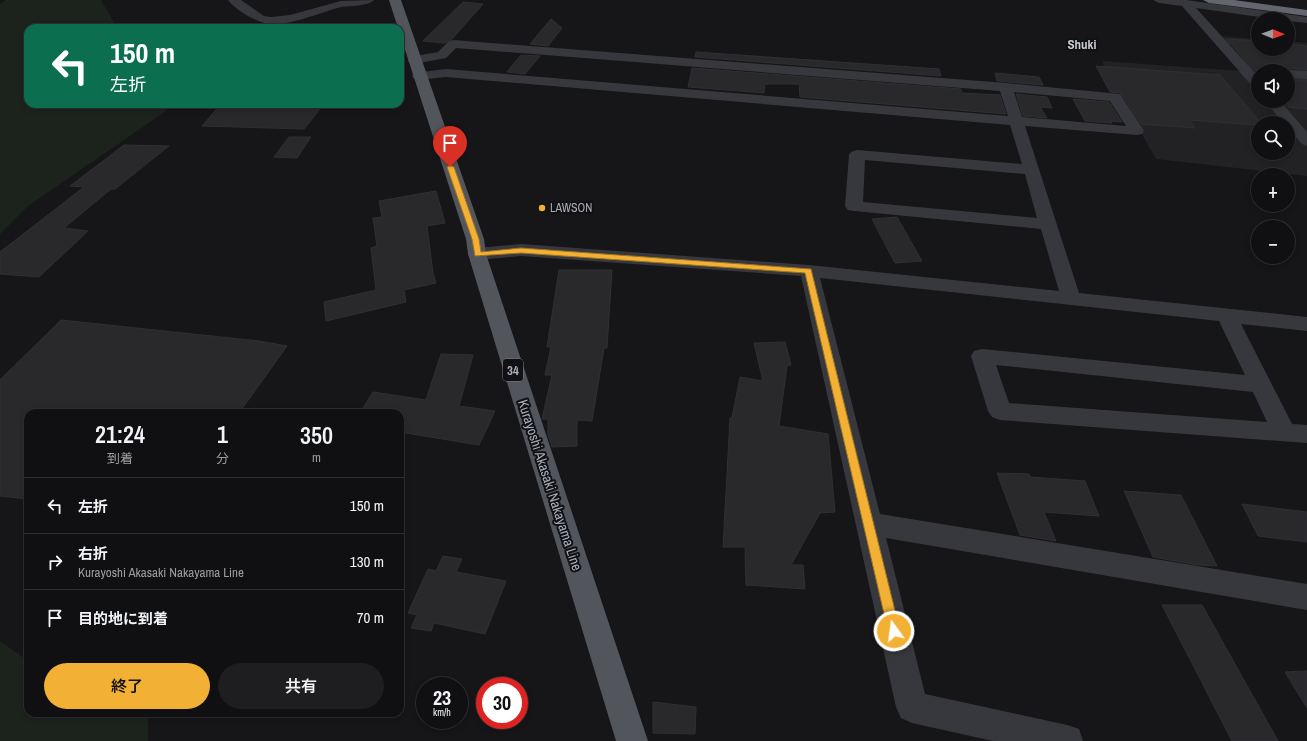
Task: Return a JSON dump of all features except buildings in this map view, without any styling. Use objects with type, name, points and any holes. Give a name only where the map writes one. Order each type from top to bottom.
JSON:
[{"type":"highway","points":[[1209,0],[1307,11]]},
{"type":"highway","points":[[1231,0],[1307,11]]},
{"type":"main road","name":"Kurayoshi Akasaki Nakayama Line","points":[[396,0],[403,24]]},
{"type":"main road","name":"Kurayoshi Akasaki Nakayama Line","points":[[404,27],[416,68],[476,239],[477,254],[632,741]]},
{"type":"street","points":[[234,0],[260,18],[271,21],[291,18],[341,4],[368,0]]},
{"type":"street","points":[[1159,0],[1307,20]]},
{"type":"street","points":[[1185,3],[1251,70]]},
{"type":"street","points":[[416,68],[442,55],[453,44],[662,76],[794,87],[1017,122],[1137,132],[1115,97],[1006,87],[794,87],[662,76],[446,73],[416,68]]},
{"type":"street","points":[[1295,74],[1307,75]]},
{"type":"street","points":[[1006,87],[1071,299]]},
{"type":"street","points":[[1278,108],[1307,141]]},
{"type":"street","points":[[1032,170],[857,155],[854,206],[1048,224]]},
{"type":"street","points":[[477,254],[521,250],[808,271],[1307,324]]},
{"type":"street","points":[[808,271],[912,707],[1067,741]]},
{"type":"street","points":[[1226,316],[1284,432]]},
{"type":"street","points":[[1261,385],[982,356],[1000,411],[1307,434]]},
{"type":"street","points":[[869,524],[1307,597]]},
{"type":"shaded area","points":[[6,0],[101,0],[115,24],[24,24],[24,108],[164,108],[166,111],[28,206],[0,234],[0,4]]},
{"type":"shaded area","points":[[1219,36],[1251,38],[1251,56],[1295,56],[1295,42],[1307,43],[1307,176],[1295,175],[1295,168],[1251,168],[1251,170],[1156,159],[1102,61],[1241,71],[1251,69],[1231,45],[1226,44]]},
{"type":"shaded area","points":[[0,641],[24,658],[24,717],[148,717],[148,741],[0,741]]},
{"type":"place","name":"LAWSON","points":[[542,208]]},
{"type":"district","name":"Shuki","points":[[1082,44]]},
{"type":"route","points":[[450,167],[476,239],[477,254],[521,250],[808,271],[894,631]]}]
